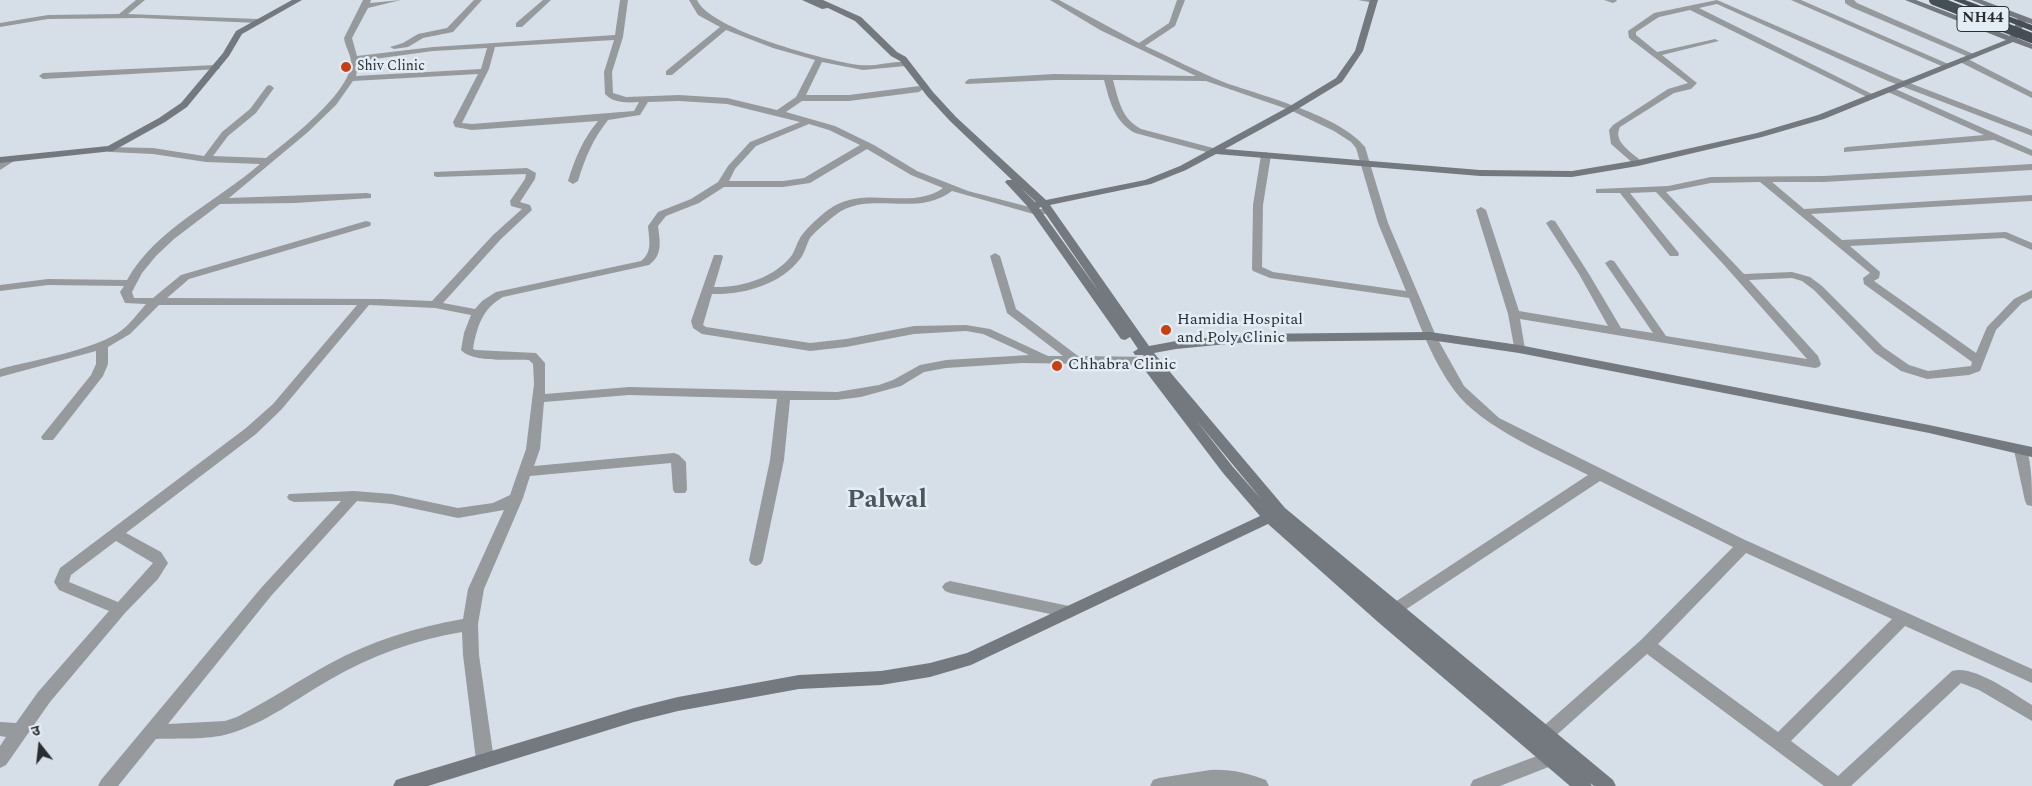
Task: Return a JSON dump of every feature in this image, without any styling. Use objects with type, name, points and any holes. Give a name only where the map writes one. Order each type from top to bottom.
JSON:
[{"type":"highway","points":[[1926,0],[2014,37],[2032,39]]},
{"type":"highway","name":"NH44","points":[[1934,0],[2032,39]]},
{"type":"highway","name":"NH44","points":[[1946,0],[2032,33]]},
{"type":"highway","points":[[1958,0],[2027,20],[2032,28]]},
{"type":"street","points":[[121,16],[140,0]]},
{"type":"street","points":[[110,150],[184,105],[216,67],[239,33],[298,0]]},
{"type":"street","points":[[396,0],[366,3],[348,38],[355,64],[350,79],[335,99],[309,127],[247,180],[158,246],[130,283],[126,292],[129,300],[311,300],[366,302],[435,305],[478,313]]},
{"type":"street","points":[[353,55],[403,46],[417,38],[450,30],[478,0]]},
{"type":"street","points":[[519,25],[548,0]]},
{"type":"street","points":[[624,0],[619,36],[608,72],[609,94],[616,99],[705,99],[727,101],[780,112],[832,128],[867,145],[914,173],[982,199],[1040,208],[1148,182],[1183,168],[1293,108],[1339,80],[1359,51],[1374,1],[1362,0]]},
{"type":"street","points":[[693,0],[700,12],[726,27],[762,41],[856,67],[903,64]]},
{"type":"street","points":[[806,0],[862,23]]},
{"type":"street","points":[[818,0],[851,15],[862,23],[894,54],[1040,208],[1228,470],[1383,618],[1558,756],[1607,786]]},
{"type":"street","points":[[1054,0],[1139,46],[1208,79],[1293,108],[1337,129],[1354,140],[1360,147],[1366,163],[1383,224],[1430,336],[1459,389],[1482,411],[1508,429],[1744,545],[2032,676]]},
{"type":"street","points":[[1139,46],[1172,24],[1181,0]]},
{"type":"street","points":[[1638,163],[1616,144],[1614,130],[1617,125],[1671,91],[1688,87],[1693,83],[1632,36],[1632,31],[1657,15],[1732,0]]},
{"type":"street","points":[[1795,0],[1949,66]]},
{"type":"street","points":[[1850,0],[1848,1],[1854,5],[1974,56]]},
{"type":"street","points":[[1909,0],[2014,37],[2032,47]]},
{"type":"street","points":[[1108,78],[1120,118],[1124,123],[1138,131],[1214,151],[1538,176],[1572,174],[1638,163],[1759,135],[1821,116],[1974,56],[2014,37],[2027,20],[1975,0]]},
{"type":"street","points":[[1718,2],[1904,84],[2032,133]]},
{"type":"street","points":[[1690,7],[1872,96]]},
{"type":"street","points":[[0,25],[48,17],[121,16],[258,21]]},
{"type":"street","points":[[669,73],[726,27]]},
{"type":"street","points":[[353,55],[619,36]]},
{"type":"street","points":[[1657,54],[1715,41]]},
{"type":"street","points":[[492,45],[484,71],[458,125],[472,127],[637,113],[645,99]]},
{"type":"street","points":[[780,112],[800,98],[820,58]]},
{"type":"street","points":[[1964,60],[2032,95]]},
{"type":"street","points":[[903,64],[919,89],[931,103],[1040,208]]},
{"type":"street","points":[[43,76],[216,67]]},
{"type":"street","points":[[350,79],[484,71]]},
{"type":"street","points":[[969,82],[1054,77],[1208,79]]},
{"type":"street","points":[[206,159],[225,134],[253,111],[270,88]]},
{"type":"street","points":[[800,98],[848,98],[919,89]]},
{"type":"street","points":[[1891,90],[2032,153]]},
{"type":"street","points":[[573,180],[583,148],[589,137],[606,117]]},
{"type":"street","points":[[485,760],[471,655],[470,624],[476,589],[516,498],[533,449],[540,398],[539,363],[532,356],[474,354],[467,350],[469,334],[478,313],[487,301],[500,294],[623,270],[645,263],[652,258],[655,251],[653,226],[662,214],[695,201],[722,184],[731,168],[753,144],[810,121]]},
{"type":"street","points":[[1847,150],[1996,137]]},
{"type":"street","points":[[722,184],[783,184],[807,181],[867,145]]},
{"type":"street","points":[[0,160],[110,150],[153,150],[206,159],[268,161]]},
{"type":"street","points":[[1266,155],[1258,205],[1257,269],[1270,275],[1412,295]]},
{"type":"street","points":[[0,167],[11,159]]},
{"type":"street","points":[[1599,191],[1659,190],[1711,180],[1824,179],[2032,167]]},
{"type":"street","points":[[435,305],[497,237],[526,210],[526,207],[516,204],[515,201],[532,174],[524,170],[437,174]]},
{"type":"street","points":[[1762,179],[1875,272],[1875,276],[1868,278],[1868,282],[1979,361]]},
{"type":"street","points":[[706,290],[726,291],[745,289],[780,272],[796,257],[805,238],[811,231],[840,207],[856,202],[925,200],[939,196],[951,187]]},
{"type":"street","points":[[1622,190],[1674,254]]},
{"type":"street","points":[[1514,314],[1815,364],[1814,359],[1741,277],[1659,190]]},
{"type":"street","points":[[220,201],[295,200],[367,196]]},
{"type":"street","points":[[1802,212],[2032,198]]},
{"type":"street","points":[[1481,210],[1514,314],[1519,349]]},
{"type":"street","points":[[1552,223],[1617,331]]},
{"type":"street","points":[[0,373],[39,364],[102,345],[126,332],[178,280],[195,273],[366,224]]},
{"type":"street","points":[[1840,243],[2006,234],[2032,247]]},
{"type":"street","points":[[995,256],[1011,311],[1077,360]]},
{"type":"street","points":[[718,257],[696,323],[702,330],[810,347],[846,343],[914,330],[966,328],[986,331],[1047,360]]},
{"type":"street","points":[[1610,262],[1662,338]]},
{"type":"street","points":[[1741,277],[1792,275],[1806,279],[1818,288],[1880,350],[1905,368],[1927,375],[1970,372],[1976,368],[1991,329],[2018,300],[2032,293]]},
{"type":"street","points":[[0,288],[48,282],[130,283]]},
{"type":"street","points":[[120,609],[64,586],[61,582],[65,572],[252,431],[277,406],[366,302]]},
{"type":"street","points":[[540,398],[629,391],[814,396],[861,393],[897,383],[920,369],[946,364],[1004,360],[1077,360],[1145,356],[1176,345],[1248,338],[1430,336],[1519,349],[1920,427],[2026,451],[2032,501]]},
{"type":"street","points":[[48,438],[97,376],[102,364],[102,345]]},
{"type":"street","points":[[756,560],[777,460],[784,395]]},
{"type":"street","points":[[525,472],[674,458],[679,462],[680,490]]},
{"type":"street","points":[[1394,610],[1599,475]]},
{"type":"street","points":[[294,497],[354,496],[392,499],[458,513],[496,508],[516,498]]},
{"type":"street","points":[[107,786],[266,592],[354,496]]},
{"type":"street","points":[[1274,515],[1394,610],[1545,735],[1558,756],[1583,786]]},
{"type":"street","points":[[402,786],[634,715],[678,704],[799,682],[881,678],[930,670],[971,658],[1274,515]]},
{"type":"street","points":[[0,760],[18,731],[44,697],[120,609],[153,575],[161,563],[160,559],[156,556],[115,534]]},
{"type":"street","points":[[1545,735],[1648,645],[1744,545]]},
{"type":"street","points":[[950,587],[1068,612]]},
{"type":"street","points":[[1779,742],[1903,618]]},
{"type":"street","points":[[151,732],[225,728],[241,723],[360,656],[403,638],[430,630],[470,624]]},
{"type":"street","points":[[1648,645],[1838,786],[1958,676],[1963,676],[1983,685],[2032,714]]},
{"type":"street","points":[[0,729],[18,731]]},
{"type":"street","points":[[1479,786],[1558,756]]},
{"type":"street","points":[[1159,786],[1200,779],[1222,778],[1248,780],[1260,786]]},
{"type":"place","name":"Shiv Clinic","points":[[346,67]]},
{"type":"place","name":"Hamidia Hospital and Poly Clinic","points":[[1166,330]]},
{"type":"place","name":"Chhabra Clinic","points":[[1057,366]]},
{"type":"district","name":"Palwal","points":[[887,502]]}]
